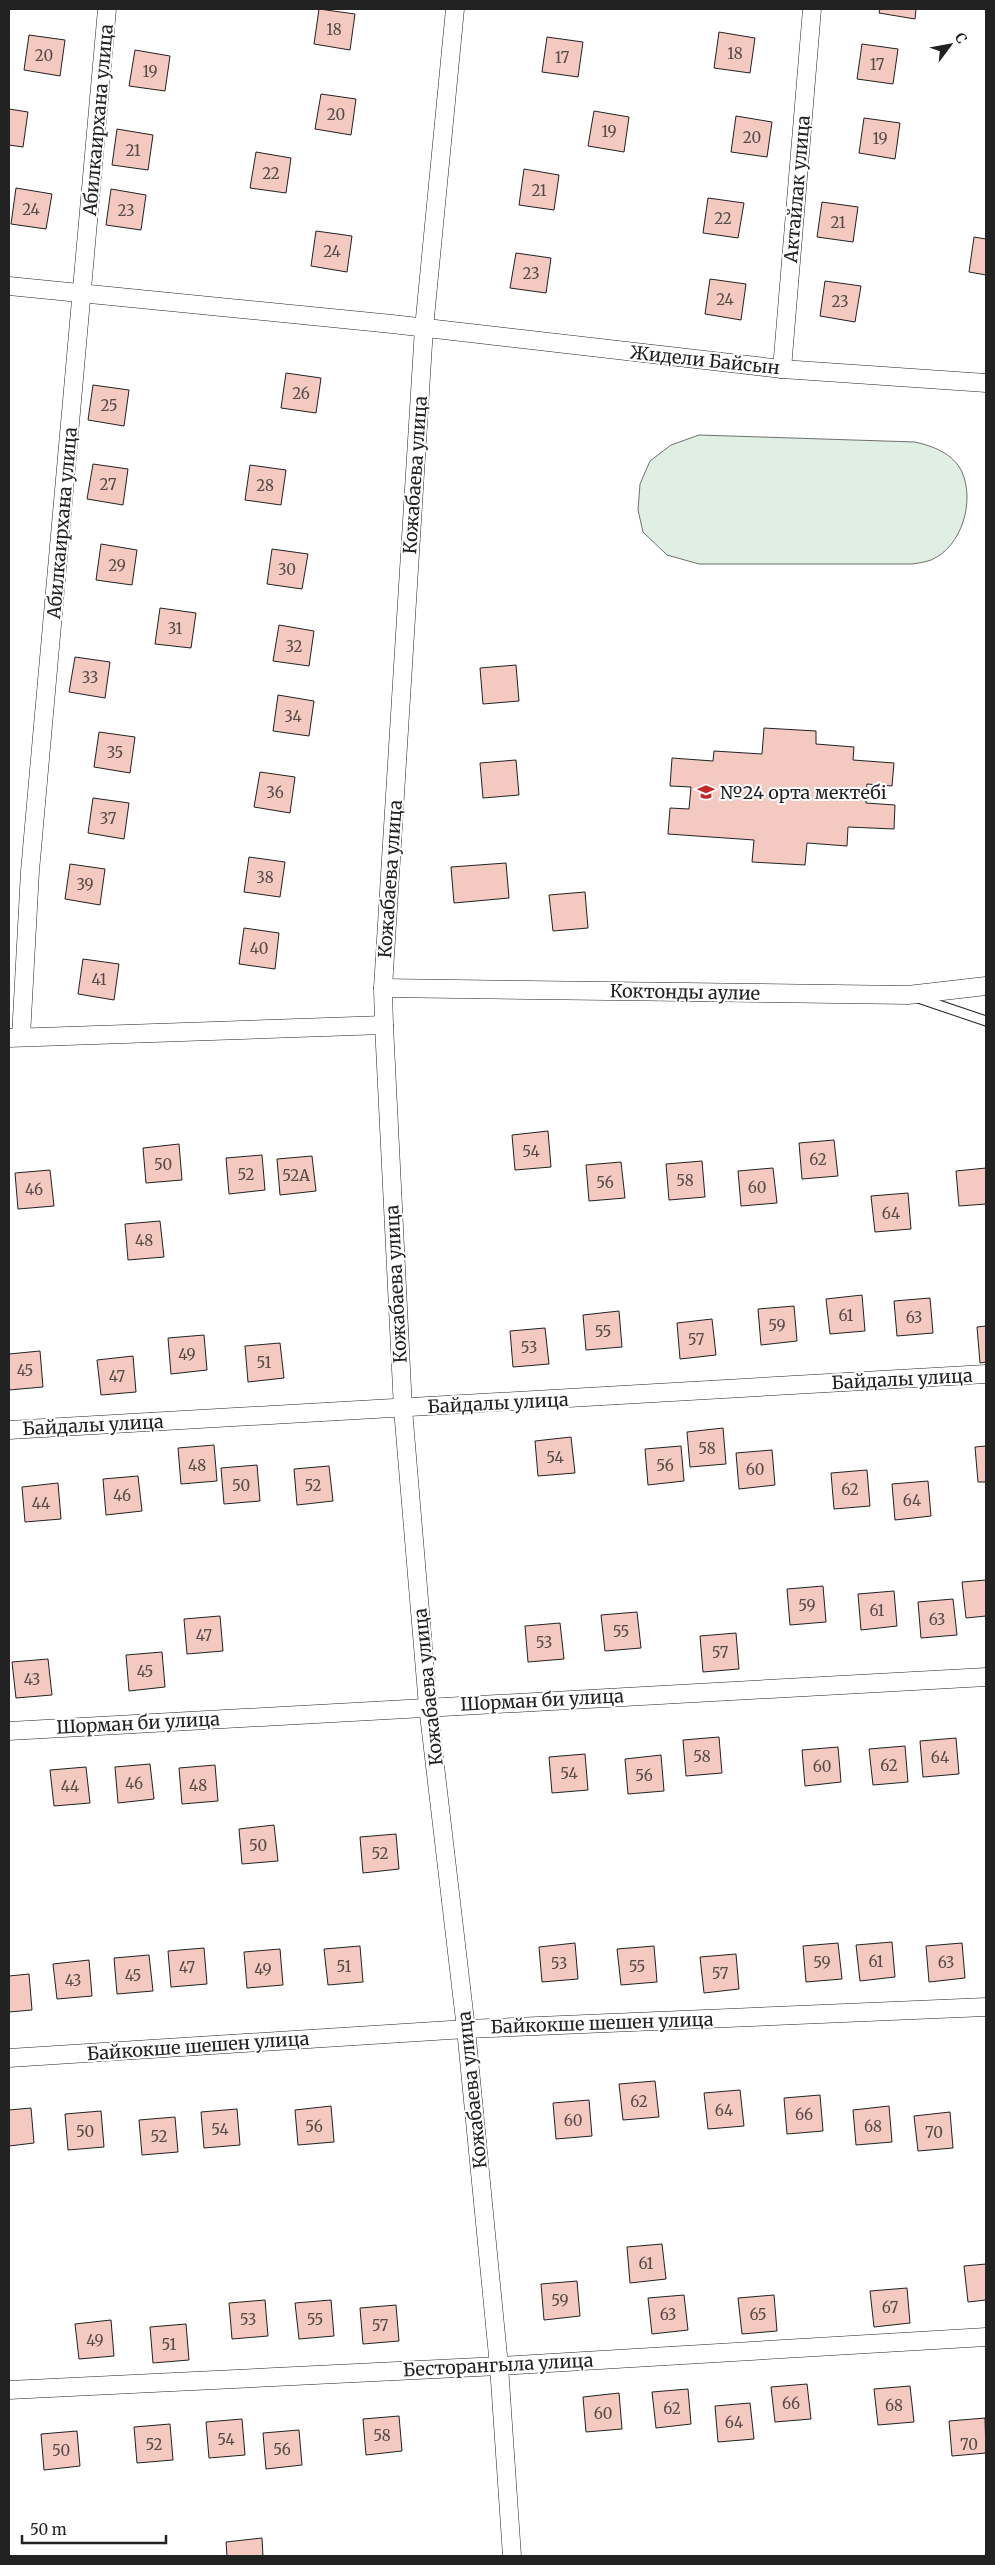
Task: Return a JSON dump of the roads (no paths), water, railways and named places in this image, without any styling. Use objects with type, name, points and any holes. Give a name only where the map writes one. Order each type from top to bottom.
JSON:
[{"type":"street","name":"Абилкаирхана улица","points":[[15,1038],[84,293],[107,9]]},
{"type":"street","name":"Кожабаева улица","points":[[455,9],[424,328],[383,988],[403,1409],[428,1706],[466,2029],[499,2366],[512,2556]]},
{"type":"street","name":"Актайлак улица","points":[[782,369],[812,9]]},
{"type":"street","name":"Жидели Байсын","points":[[9,286],[424,328],[782,369],[986,383]]},
{"type":"street","name":"Коктонды аулие","points":[[383,988],[908,995],[986,986]]},
{"type":"street","points":[[15,1038],[384,1025]]},
{"type":"street","name":"Байдалы улица","points":[[9,1430],[403,1409],[986,1374]]},
{"type":"street","name":"Шорман би улица","points":[[9,1731],[428,1706],[986,1677]]},
{"type":"street","name":"Байкокше шешен улица","points":[[9,2058],[466,2029],[986,2007]]},
{"type":"street","name":"Бесторангыла улица","points":[[9,2390],[499,2366],[986,2337]]},
{"type":"lane","points":[[908,995],[986,1021]]},
{"type":"place","name":"№24 орта мектебі","points":[[706,792]]}]
